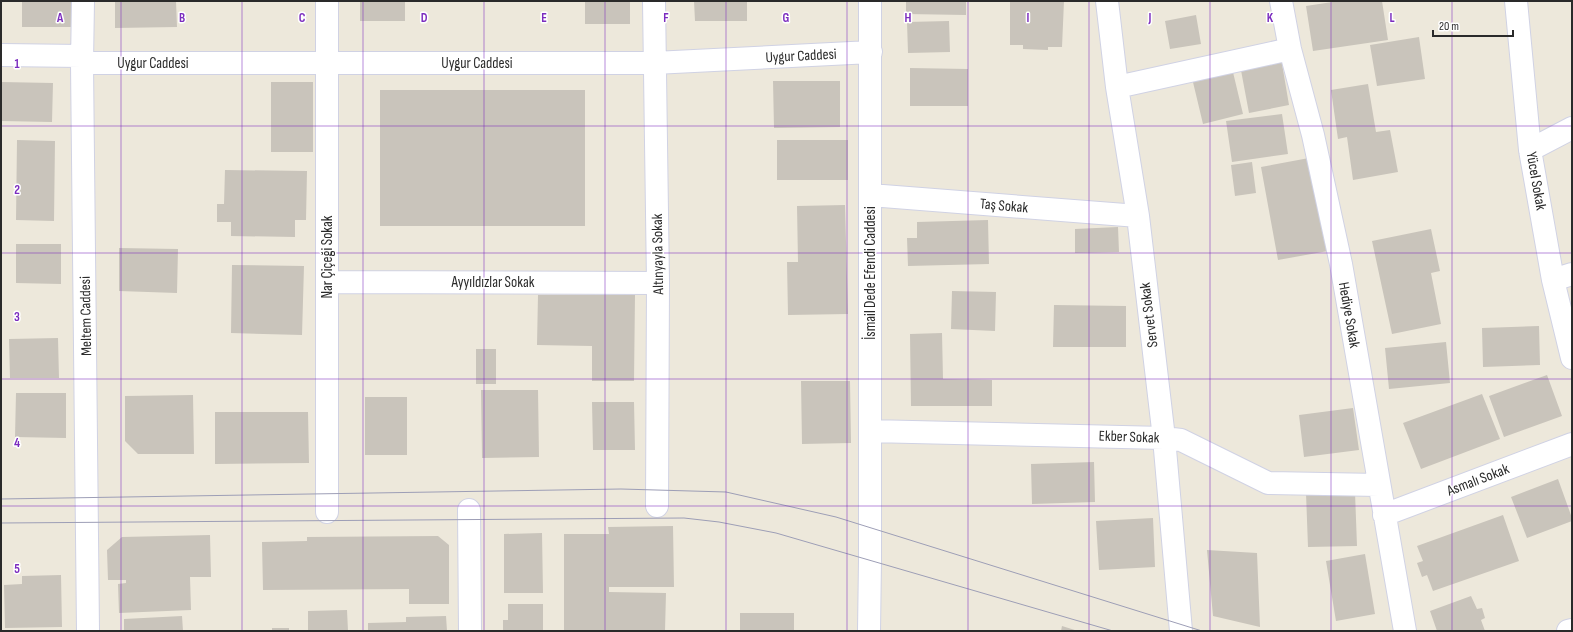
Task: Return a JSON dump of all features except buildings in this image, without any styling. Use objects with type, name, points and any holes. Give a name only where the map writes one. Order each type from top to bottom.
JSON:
[{"type":"street","name":"Meltem Caddesi","points":[[83,1],[82,59],[88,631]]},
{"type":"street","name":"Nar Çiçeği Sokak","points":[[327,1],[327,512]]},
{"type":"street","name":"Altınyayla Sokak","points":[[654,1],[658,283],[657,506]]},
{"type":"street","name":"İsmail Dede Efendi Caddesi","points":[[869,631],[870,1]]},
{"type":"street","name":"Servet Sokak","points":[[1107,1],[1117,87],[1138,216],[1164,438],[1181,631]]},
{"type":"street","name":"Hediye Sokak","points":[[1281,1],[1290,49],[1313,135],[1341,264],[1405,631]]},
{"type":"street","name":"Yücel Sokak","points":[[1516,1],[1530,150],[1562,277],[1572,358]]},
{"type":"street","points":[[1117,87],[1290,49]]},
{"type":"street","name":"Uygur Caddesi","points":[[1,55],[82,59],[327,62],[654,63],[871,52]]},
{"type":"street","points":[[1530,150],[1572,128]]},
{"type":"street","name":"Taş Sokak","points":[[870,195],[1138,216]]},
{"type":"street","name":"Ayyıldızlar Sokak","points":[[328,282],[658,283]]},
{"type":"street","name":"Ekber Sokak","points":[[870,431],[1164,438],[1181,440],[1268,483],[1379,485]]},
{"type":"street","name":"Asmalı Sokak","points":[[1384,515],[1572,444]]},
{"type":"street","points":[[469,510],[470,631]]},
{"type":"street","points":[[1568,631],[1572,630]]},
{"type":"tram line","points":[[1,499],[621,489],[726,492],[836,517],[1202,631]]},
{"type":"tram line","points":[[1,523],[684,518],[719,522],[776,533],[1113,631]]}]
